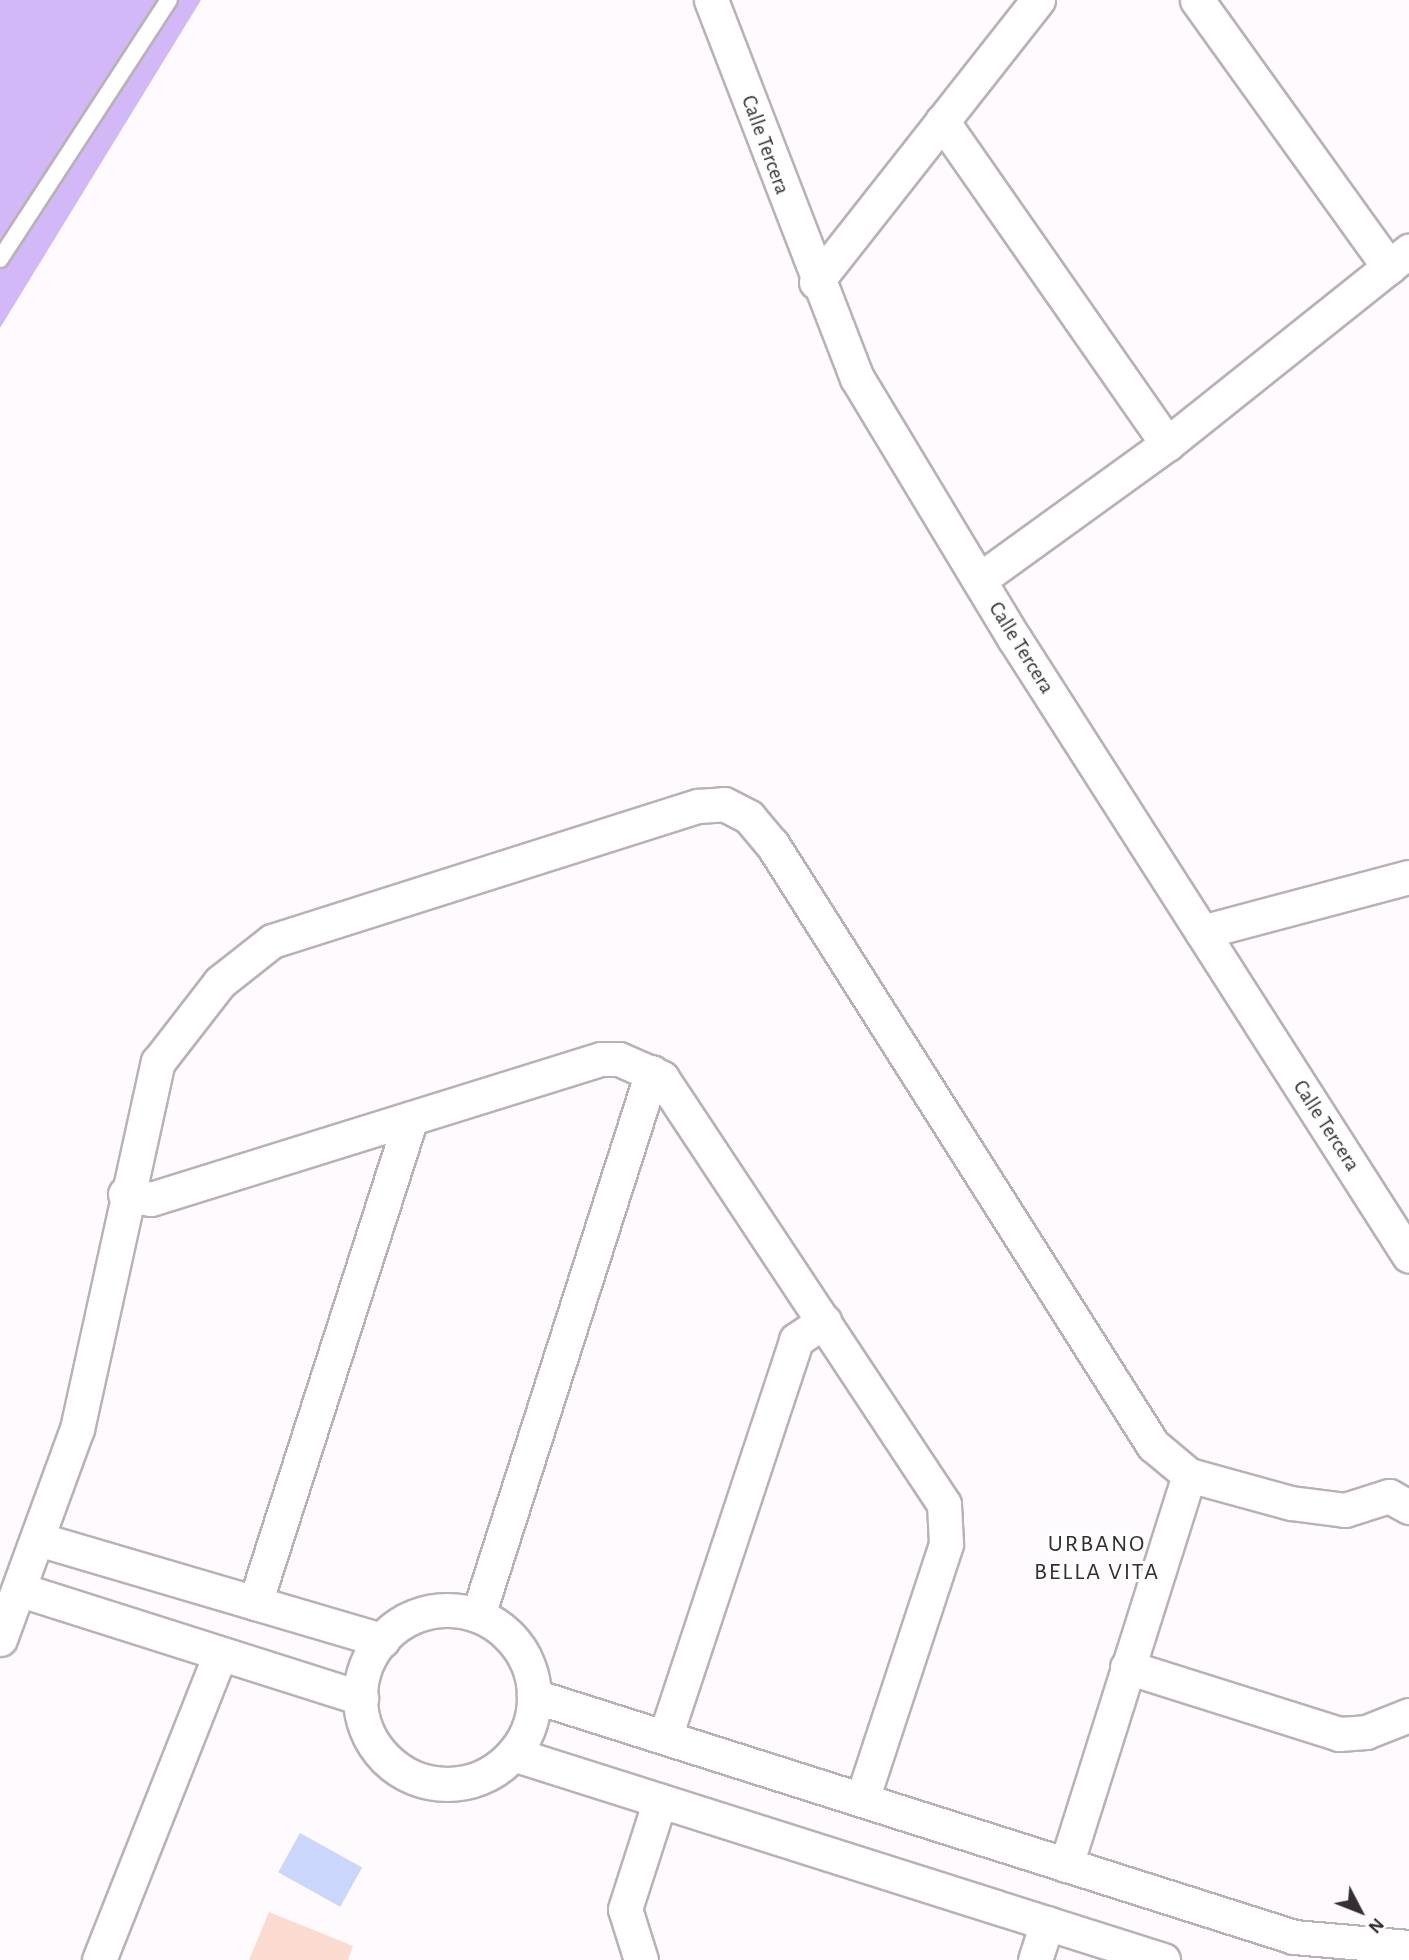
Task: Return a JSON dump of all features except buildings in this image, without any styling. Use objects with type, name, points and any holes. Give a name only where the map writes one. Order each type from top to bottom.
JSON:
[{"type":"street","name":"Calle Tercera","points":[[711,0],[816,282],[857,378],[979,580],[1409,1256]]},
{"type":"street","points":[[816,282],[1038,0]]},
{"type":"street","points":[[979,580],[1167,444],[1399,259],[1197,0]]},
{"type":"street","points":[[942,121],[1167,444]]},
{"type":"street","points":[[0,1639],[21,1590],[77,1429],[125,1194],[158,1062],[246,958],[286,937],[698,806],[724,804],[749,817],[772,844],[1153,1445],[1189,1475],[1321,1509],[1345,1510],[1390,1496],[1409,1507]]},
{"type":"street","points":[[1202,932],[1409,877]]},
{"type":"street","points":[[125,1194],[151,1199],[601,1059],[652,1072],[677,1096],[944,1504],[946,1544],[862,1800]]},
{"type":"street","points":[[478,1615],[652,1072]]},
{"type":"street","points":[[255,1603],[411,1118]]},
{"type":"street","points":[[665,1737],[796,1340],[824,1321]]},
{"type":"street","points":[[1066,1865],[1189,1475]]},
{"type":"street","points":[[38,1539],[382,1640]]},
{"type":"street","points":[[21,1590],[361,1698]]},
{"type":"street","points":[[436,1611],[478,1615],[512,1638],[528,1665],[534,1696],[532,1717],[513,1754],[498,1768],[459,1783],[417,1779],[371,1739],[361,1698],[363,1678],[382,1640],[397,1626],[436,1611]]},
{"type":"street","points":[[99,1960],[220,1654]]},
{"type":"street","points":[[1127,1667],[1339,1734],[1366,1732],[1409,1715]]},
{"type":"street","points":[[534,1696],[1294,1937],[1409,1947]]},
{"type":"street","points":[[513,1754],[1163,1960]]},
{"type":"street","points":[[641,1960],[625,1909],[660,1800]]},
{"type":"street","points":[[1035,1960],[1047,1923]]},
{"type":"lane","points":[[0,259],[169,0]]},
{"type":"shaded area","points":[[269,1912],[353,1946],[348,1960],[249,1960]]},
{"type":"water","points":[[300,1833],[362,1867],[340,1907],[278,1872]]},
{"type":"district","name":"URBANO BELLA VITA","points":[[1097,1559]]}]
